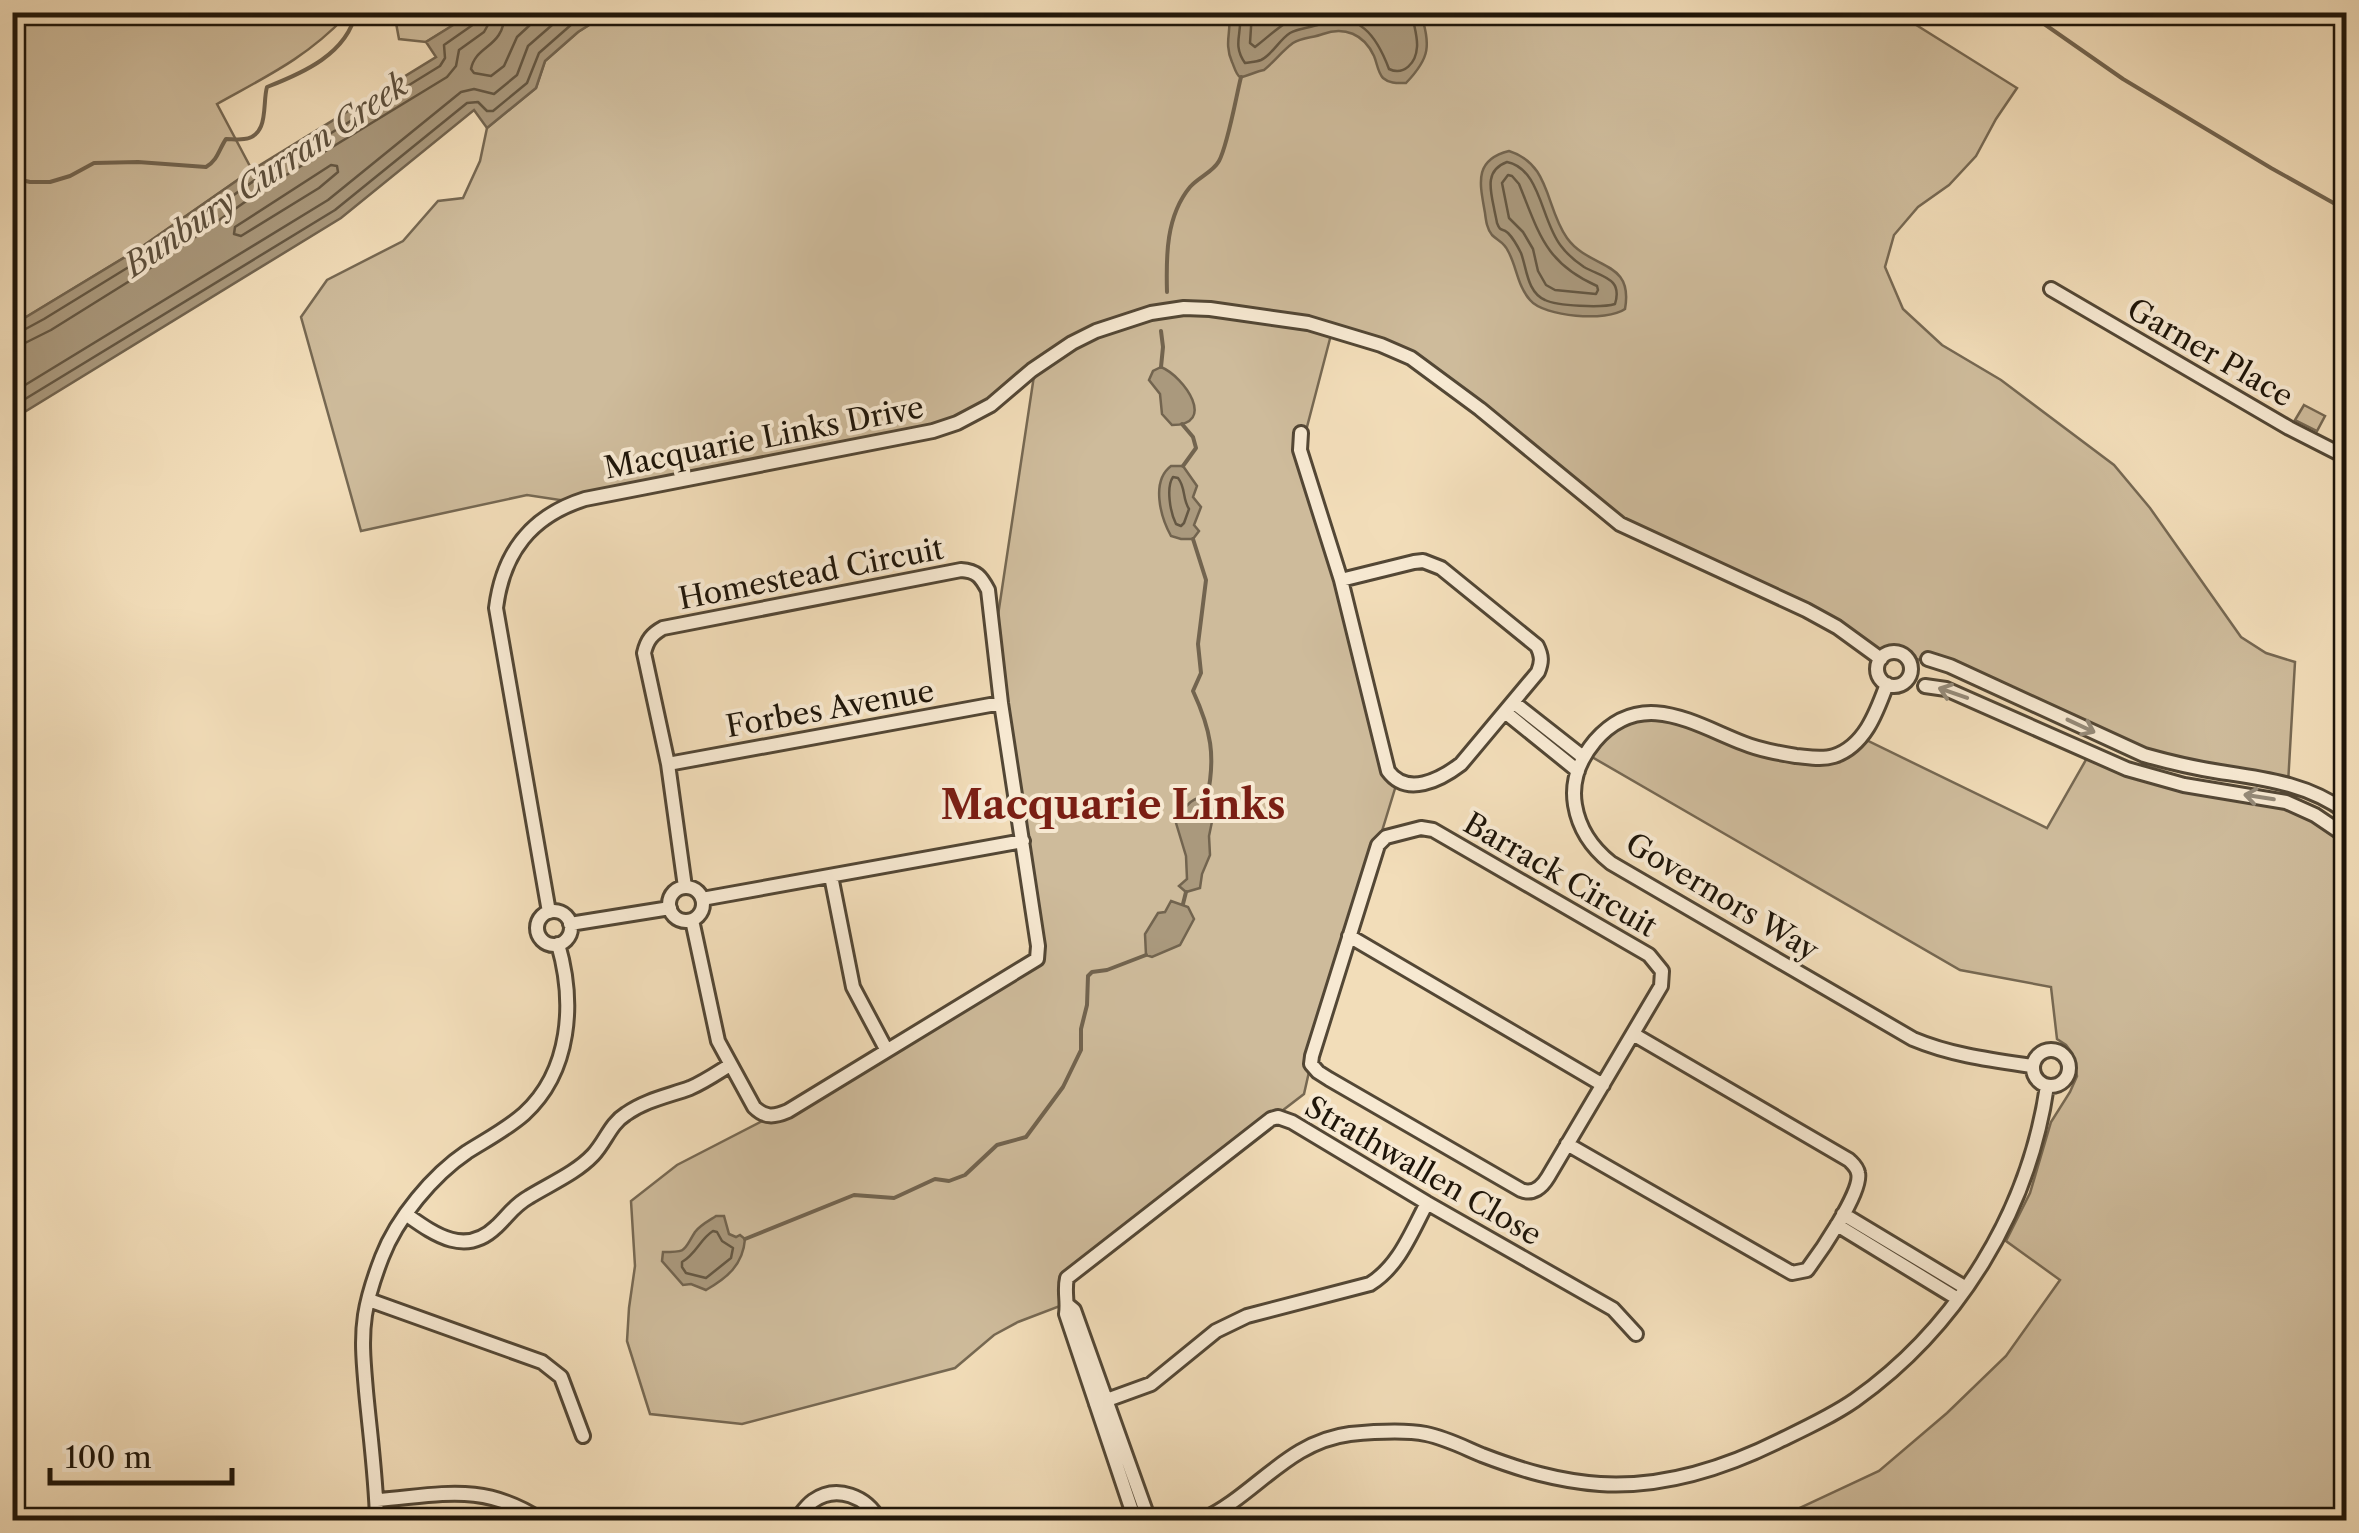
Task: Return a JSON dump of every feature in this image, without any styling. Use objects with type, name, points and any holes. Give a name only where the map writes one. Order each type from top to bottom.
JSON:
[{"type":"street","name":"Garner Place","points":[[2051,289],[2288,428],[2346,457]]},
{"type":"street","name":"Macquarie Links Drive","points":[[549,912],[496,608],[509,558],[534,527],[559,508],[585,499],[933,431],[957,423],[991,405],[1072,343],[1152,313],[1210,308],[1308,323],[1411,358],[1620,524],[1806,610],[1880,659]]},
{"type":"street","points":[[1301,433],[1300,450],[1341,580],[1388,771],[1404,786],[1452,771],[1538,672],[1542,655],[1537,646],[1441,568],[1423,561],[1341,580]]},
{"type":"street","name":"Homestead Circuit","points":[[685,888],[668,764],[644,653],[653,634],[663,628],[961,570],[973,570],[981,577],[988,590],[1037,959],[788,1111],[770,1116],[754,1106],[715,1033],[692,920]]},
{"type":"street","points":[[1889,653],[1905,656],[1910,664],[1905,682],[1887,684],[1878,673],[1880,659],[1889,653]]},
{"type":"street","points":[[1928,660],[1950,666],[2144,754],[2177,764],[2286,783],[2332,801],[2346,812]]},
{"type":"street","points":[[1509,707],[1580,764],[1602,734],[1644,713],[1679,716],[1771,752],[1818,758],[1835,756],[1850,746],[1872,722],[1887,684]]},
{"type":"street","points":[[1925,686],[1964,697],[2128,769],[2210,791],[2286,802],[2346,836]]},
{"type":"street","name":"Forbes Avenue","points":[[668,764],[1001,703]]},
{"type":"street","name":"Governors Way","points":[[1580,764],[1574,790],[1580,823],[1595,848],[1611,862],[1913,1038],[1964,1056],[2032,1066]]},
{"type":"street","name":"Barrack Circuit","points":[[1416,828],[1427,828],[1653,958],[1662,971],[1662,982],[1633,1034],[1543,1186],[1526,1192],[1318,1072],[1312,1064],[1378,845],[1386,837],[1416,828]]},
{"type":"street","points":[[702,899],[1023,841]]},
{"type":"street","points":[[831,876],[853,987],[886,1049]]},
{"type":"street","points":[[685,888],[696,890],[702,899],[701,912],[692,920],[680,920],[670,908],[672,894],[685,888]]},
{"type":"street","points":[[570,924],[670,908]]},
{"type":"street","points":[[549,912],[565,915],[570,924],[568,937],[558,944],[547,943],[538,932],[540,918],[549,912]]},
{"type":"street","points":[[1349,936],[1603,1084]]},
{"type":"street","points":[[377,1520],[363,1356],[368,1300],[382,1255],[422,1192],[444,1170],[527,1111],[557,1068],[567,1019],[565,975],[558,944]]},
{"type":"street","points":[[1567,1144],[1792,1273],[1807,1270],[1840,1220],[1859,1176],[1849,1160],[1633,1034]]},
{"type":"street","points":[[2047,1050],[2058,1051],[2067,1058],[2069,1070],[2058,1085],[2047,1086],[2037,1080],[2032,1066],[2037,1055],[2047,1050]]},
{"type":"street","points":[[407,1215],[440,1238],[454,1242],[481,1237],[495,1228],[509,1210],[594,1154],[623,1115],[694,1086],[730,1065]]},
{"type":"street","points":[[1202,1520],[1226,1509],[1302,1448],[1352,1434],[1420,1432],[1529,1472],[1606,1484],[1648,1483],[1714,1470],[1770,1446],[1852,1402],[1890,1373],[1913,1352],[1962,1293],[2006,1223],[2029,1165],[2047,1086]]},
{"type":"street","name":"Strathwallen Close","points":[[1101,1402],[1074,1310],[1068,1306],[1064,1288],[1067,1278],[1271,1119],[1278,1118],[1289,1120],[1613,1309],[1636,1334]]},
{"type":"street","points":[[1101,1402],[1151,1384],[1216,1331],[1247,1316],[1370,1284],[1395,1263],[1427,1203]]},
{"type":"street","points":[[1840,1220],[1962,1293]]},
{"type":"street","points":[[368,1300],[542,1362],[561,1377],[583,1436]]},
{"type":"street","points":[[1101,1402],[1135,1520]]},
{"type":"street","points":[[1101,1402],[1149,1520]]},
{"type":"street","points":[[377,1500],[452,1494],[487,1496],[504,1500],[541,1520]]},
{"type":"street","points":[[796,1520],[814,1500],[834,1494],[864,1500],[878,1520]]},
{"type":"shaded area","points":[[13,13],[347,13],[301,55],[217,104],[252,170],[140,248],[13,325]]},
{"type":"shaded area","points":[[398,13],[474,13],[426,42],[399,39]]},
{"type":"shaded area","name":"Macquarie Links","points":[[608,13],[1897,13],[2017,88],[1976,156],[1949,185],[1918,207],[1894,235],[1885,267],[1903,309],[1942,345],[2001,380],[2114,465],[2150,508],[2241,637],[2266,653],[2295,662],[2288,784],[2134,751],[1954,668],[1893,651],[1882,659],[1836,626],[1619,523],[1414,359],[1332,331],[1301,450],[1397,782],[1304,1094],[1067,1276],[1068,1303],[994,1335],[955,1368],[742,1424],[650,1414],[627,1341],[635,1266],[631,1201],[677,1165],[770,1117],[1036,960],[994,642],[1035,369],[957,423],[573,502],[527,495],[361,531],[301,317],[327,280],[403,241],[438,201],[463,198],[480,161],[487,128],[536,88],[545,61],[578,32]]},
{"type":"shaded area","points":[[2304,405],[2325,416],[2317,431],[2295,420]]},
{"type":"shaded area","points":[[1644,712],[1771,752],[1835,756],[1860,737],[2047,828],[2087,758],[2276,800],[2346,836],[2346,1520],[1774,1520],[1879,1471],[2006,1356],[2060,1280],[2006,1241],[2030,1193],[2051,1122],[2077,1076],[2072,1053],[2057,1039],[2051,987],[1960,970],[1585,753],[1602,734]]},
{"type":"shaded area","points":[[1407,1510],[1432,1520],[1341,1520],[1348,1515]]},
{"type":"water","points":[[474,12],[608,13],[578,32],[545,61],[536,88],[487,128],[474,110],[341,218],[13,419],[13,325],[140,248],[252,170],[436,57],[426,42]]},
{"type":"water","points":[[1228,13],[1421,13],[1426,51],[1406,83],[1391,82],[1381,76],[1370,48],[1359,37],[1331,32],[1296,41],[1264,70],[1240,77],[1229,55]]},
{"type":"water","points":[[1509,151],[1523,157],[1540,176],[1567,238],[1623,281],[1625,309],[1605,315],[1561,314],[1530,300],[1506,248],[1492,235],[1486,222],[1484,167],[1489,160]]},
{"type":"water","points":[[1161,367],[1179,380],[1192,400],[1193,417],[1185,423],[1172,425],[1162,414],[1160,394],[1149,380],[1153,371]]},
{"type":"water","points":[[1171,466],[1183,466],[1197,486],[1193,497],[1201,507],[1194,525],[1199,531],[1193,539],[1171,536],[1164,519],[1159,489]]},
{"type":"water","points":[[1207,798],[1214,812],[1210,855],[1200,888],[1186,892],[1179,886],[1187,879],[1186,856],[1176,823],[1189,803]]},
{"type":"water","points":[[1171,901],[1188,907],[1194,919],[1180,945],[1152,957],[1146,955],[1145,934]]},
{"type":"water","points":[[716,1216],[724,1216],[729,1234],[745,1239],[741,1256],[727,1275],[706,1290],[683,1285],[662,1261],[663,1252],[684,1249],[697,1229]]},
{"type":"waterway","points":[[12,178],[50,182],[94,163],[206,167],[226,139],[244,139],[258,132],[267,87],[322,60],[343,39],[356,12]]},
{"type":"waterway","name":"Bunbury Curran Creek","points":[[2027,12],[2123,79],[2346,210]]},
{"type":"waterway","points":[[1167,292],[1168,251],[1176,211],[1190,187],[1219,161],[1241,77]]},
{"type":"waterway","points":[[1161,331],[1161,367]]},
{"type":"waterway","points":[[1182,424],[1196,448],[1183,466]]},
{"type":"waterway","points":[[1193,539],[1206,580],[1198,644],[1201,673],[1193,691],[1210,743],[1207,798]]},
{"type":"waterway","points":[[1183,904],[1186,892]]},
{"type":"waterway","points":[[745,1239],[854,1195],[894,1198],[935,1179],[949,1181],[965,1175],[997,1145],[1026,1137],[1063,1087],[1081,1050],[1088,976],[1146,955]]},
{"type":"district","name":"Macquarie Links","points":[[1113,805]]}]
